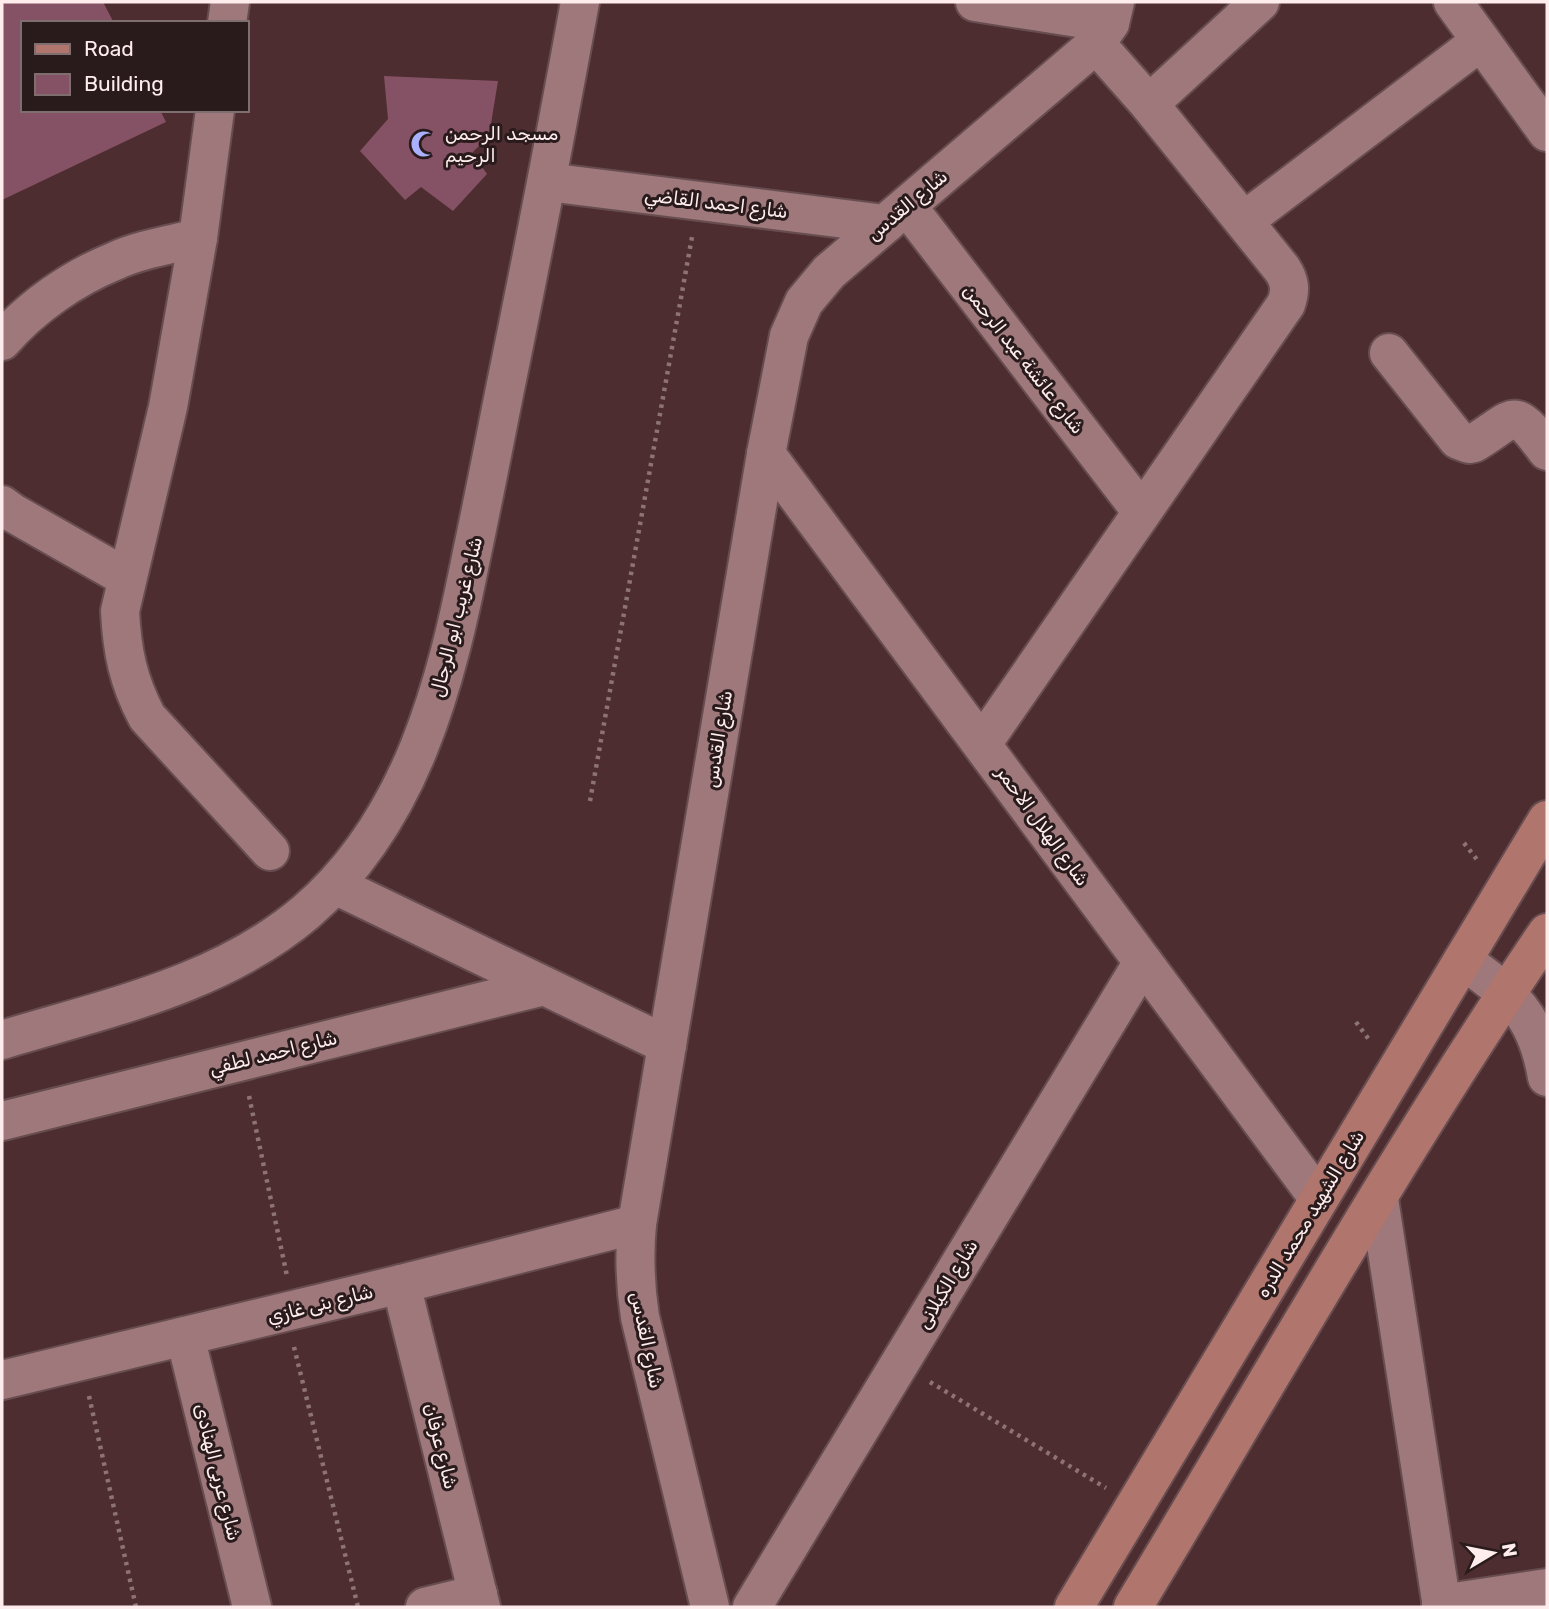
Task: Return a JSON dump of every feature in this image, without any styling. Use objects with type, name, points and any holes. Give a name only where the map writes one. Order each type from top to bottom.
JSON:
[{"type":"main road","name":"شارع الشهيد محمد الدره","points":[[1074,1607],[1547,821]]},
{"type":"main road","points":[[1133,1607],[1379,1199],[1507,992],[1547,933]]},
{"type":"street","points":[[227,21],[230,2]]},
{"type":"street","name":"شارع غريب ابو الرجال","points":[[2,1040],[186,983],[228,965],[268,941],[305,913],[335,885],[366,847],[398,797],[423,742],[456,632],[547,182],[580,2]]},
{"type":"street","points":[[975,2],[1107,23],[1149,104],[1287,277],[1289,295],[1286,304],[982,744]]},
{"type":"street","points":[[1149,104],[1259,2]]},
{"type":"street","points":[[1452,2],[1547,132]]},
{"type":"street","name":"شارع القدس","points":[[710,1607],[640,1317],[634,1270],[637,1224],[766,454],[789,336],[804,302],[829,272],[896,215],[1107,23]]},
{"type":"street","points":[[1244,221],[1481,41]]},
{"type":"street","points":[[215,112],[198,239],[168,407],[120,611],[121,638],[134,692],[147,717],[270,851]]},
{"type":"street","name":"شارع احمد القاضي","points":[[547,182],[699,201],[896,215]]},
{"type":"street","name":"شارع عائشة عبد الرحمن","points":[[896,215],[1142,512]]},
{"type":"street","points":[[2,341],[46,301],[84,276],[116,260],[198,239]]},
{"type":"street","points":[[1389,353],[1458,440],[1474,443],[1503,422],[1516,419],[1527,424],[1547,451]]},
{"type":"street","name":"شارع الهلال الاحمر","points":[[766,454],[1319,1199]]},
{"type":"street","points":[[2,505],[127,578]]},
{"type":"street","points":[[335,885],[667,1045]]},
{"type":"street","points":[[1463,960],[1507,992],[1531,1025],[1540,1045],[1547,1077]]},
{"type":"street","name":"شارع الكيلانى","points":[[752,1607],[1143,962]]},
{"type":"street","name":"شارع احمد لطفي","points":[[2,1121],[544,986]]},
{"type":"street","points":[[1379,1199],[1441,1606],[1544,1595]]},
{"type":"street","name":"شارع بنى غازي","points":[[2,1380],[637,1224]]},
{"type":"street","name":"شارع عرفان","points":[[401,1284],[479,1601]]},
{"type":"street","name":"شارع عربى الهنادى","points":[[185,1336],[252,1607]]},
{"type":"street","points":[[425,1607],[479,1601]]},
{"type":"path","points":[[590,801],[699,201]]},
{"type":"path","points":[[241,1061],[290,1311],[358,1607]]},
{"type":"path","points":[[81,1362],[136,1607]]},
{"type":"path","points":[[900,1364],[1135,1506]]},
{"type":"building","points":[[2,2],[103,2],[113,21],[21,21],[21,112],[161,112],[166,122],[2,200]]},
{"type":"building","name":"مسجد الرحمن الرحيم","points":[[384,76],[498,81],[489,136],[472,153],[487,174],[453,211],[421,187],[405,200],[360,151],[388,119]]},
{"type":"place","name":"مسجد الرحمن الرحيم","points":[[424,144]]}]
